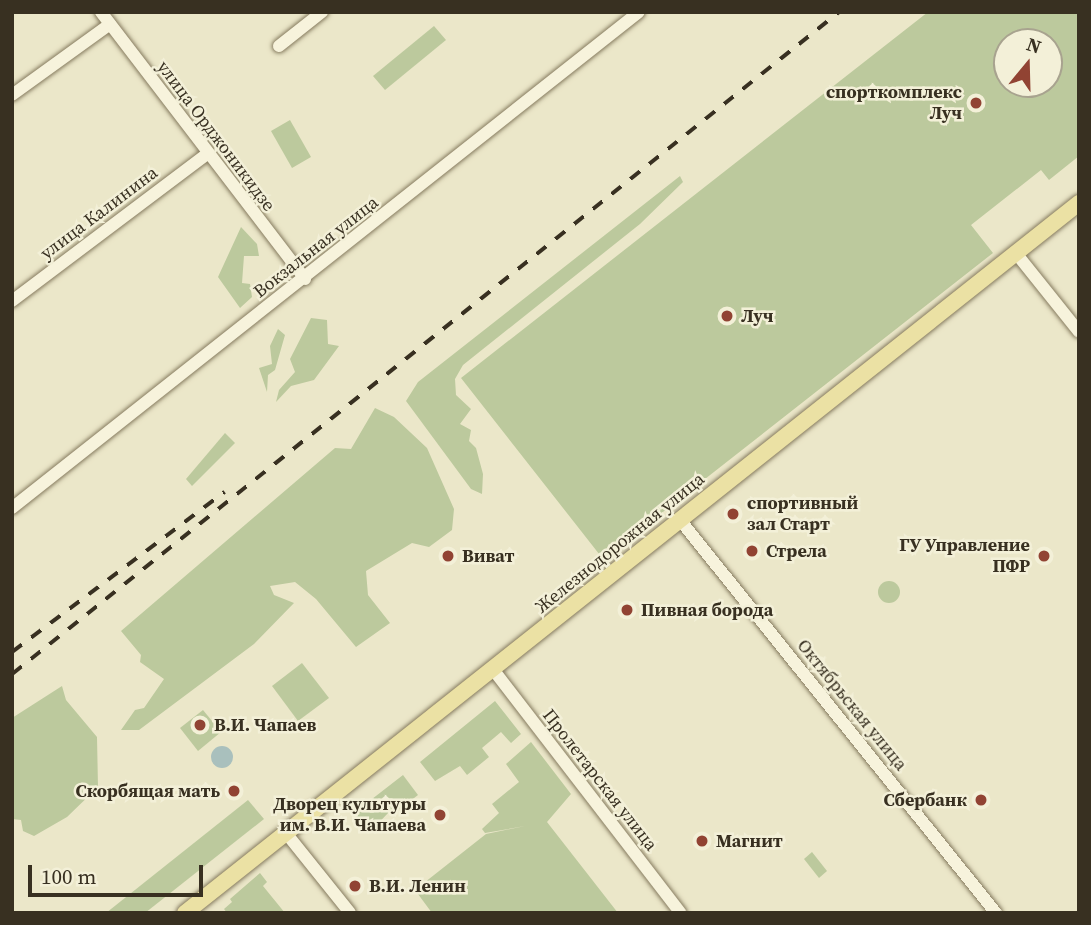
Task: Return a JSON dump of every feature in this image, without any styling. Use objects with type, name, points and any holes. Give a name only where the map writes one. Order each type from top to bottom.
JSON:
[{"type":"main road","name":"Железнодорожная улица","points":[[185,913],[1079,203]]},
{"type":"street","name":"улица Орджоникидзе","points":[[101,12],[305,279]]},
{"type":"street","points":[[279,46],[322,12]]},
{"type":"street","name":"Вокзальная улица","points":[[13,507],[305,279],[639,12]]},
{"type":"street","points":[[12,96],[110,24]]},
{"type":"street","name":"улица Калинина","points":[[12,301],[207,153]]},
{"type":"street","points":[[1015,252],[1079,332]]},
{"type":"street","name":"Октябрьская улица","points":[[680,520],[996,913]]},
{"type":"street","name":"Пролетарская улица","points":[[492,668],[681,913]]},
{"type":"street","points":[[286,833],[349,913]]},
{"type":"green space","name":"Луч","points":[[928,12],[1079,12],[1079,156],[1049,180],[1041,170],[971,225],[993,253],[603,559],[461,378]]},
{"type":"green space","points":[[434,26],[446,40],[385,90],[373,76]]},
{"type":"green space","points":[[290,120],[311,157],[292,168],[271,131]]},
{"type":"green space","points":[[680,176],[683,182],[640,224],[463,365],[455,379],[456,395],[471,409],[460,424],[471,430],[469,441],[476,448],[483,474],[482,494],[471,489],[406,401],[418,382]]},
{"type":"green space","points":[[241,227],[257,244],[259,256],[244,256],[242,283],[250,284],[252,297],[240,308],[218,277]]},
{"type":"green space","points":[[311,318],[327,320],[328,344],[339,346],[314,380],[291,386],[276,402],[279,390],[295,372],[290,359]]},
{"type":"green space","points":[[278,329],[285,335],[275,370],[268,375],[267,392],[259,368],[272,364],[270,346]]},
{"type":"green space","points":[[375,408],[394,417],[427,448],[454,509],[452,530],[429,547],[412,543],[366,571],[368,595],[390,623],[356,647],[316,599],[295,582],[270,586],[274,595],[294,603],[254,644],[139,730],[121,730],[135,710],[144,708],[164,679],[140,662],[141,655],[121,631],[335,448],[351,449]]},
{"type":"green space","points":[[225,433],[235,443],[192,486],[186,479]]},
{"type":"green space","points":[[889,581],[897,584],[900,592],[897,600],[889,603],[881,600],[878,592],[881,584]]},
{"type":"green space","points":[[302,663],[329,698],[298,721],[272,686]]},
{"type":"green space","points":[[62,686],[66,700],[97,737],[98,787],[67,817],[34,836],[23,831],[21,820],[12,819],[12,718]]},
{"type":"green space","points":[[495,701],[521,734],[511,743],[501,732],[482,748],[489,757],[467,775],[460,766],[435,781],[420,762]]},
{"type":"green space","points":[[203,710],[221,732],[198,751],[180,728]]},
{"type":"green space","points":[[531,742],[571,794],[547,822],[618,913],[432,913],[415,890],[486,834],[525,826],[485,833],[482,829],[499,813],[492,804],[519,782],[506,764]]},
{"type":"green space","points":[[403,775],[418,795],[392,815],[389,812],[369,833],[354,813]]},
{"type":"green space","points":[[248,800],[264,819],[145,913],[106,913]]},
{"type":"green space","points":[[812,852],[827,871],[819,878],[804,859]]},
{"type":"green space","points":[[260,873],[267,882],[263,886],[285,913],[227,913],[224,909],[232,902],[230,899]]},
{"type":"water","points":[[222,746],[230,749],[233,757],[230,765],[222,768],[214,765],[211,757],[214,749]]},
{"type":"railway","points":[[12,674],[839,12]]},
{"type":"railway","points":[[12,652],[224,492]]},
{"type":"place","name":"спорткомплекс Луч","points":[[976,103]]},
{"type":"place","name":"Луч","points":[[727,316]]},
{"type":"place","name":"спортивный зал Старт","points":[[733,514]]},
{"type":"place","name":"Стрела","points":[[752,551]]},
{"type":"place","name":"Виват","points":[[448,556]]},
{"type":"place","name":"ГУ Управление ПФР","points":[[1044,556]]},
{"type":"place","name":"Пивная борода","points":[[627,610]]},
{"type":"place","name":"В.И. Чапаев","points":[[200,725]]},
{"type":"place","name":"Скорбящая мать","points":[[234,791]]},
{"type":"place","name":"Сбербанк","points":[[981,800]]},
{"type":"place","name":"Дворец культуры им. В.И. Чапаева","points":[[440,815]]},
{"type":"place","name":"Магнит","points":[[702,841]]},
{"type":"place","name":"В.И. Ленин","points":[[355,886]]}]
